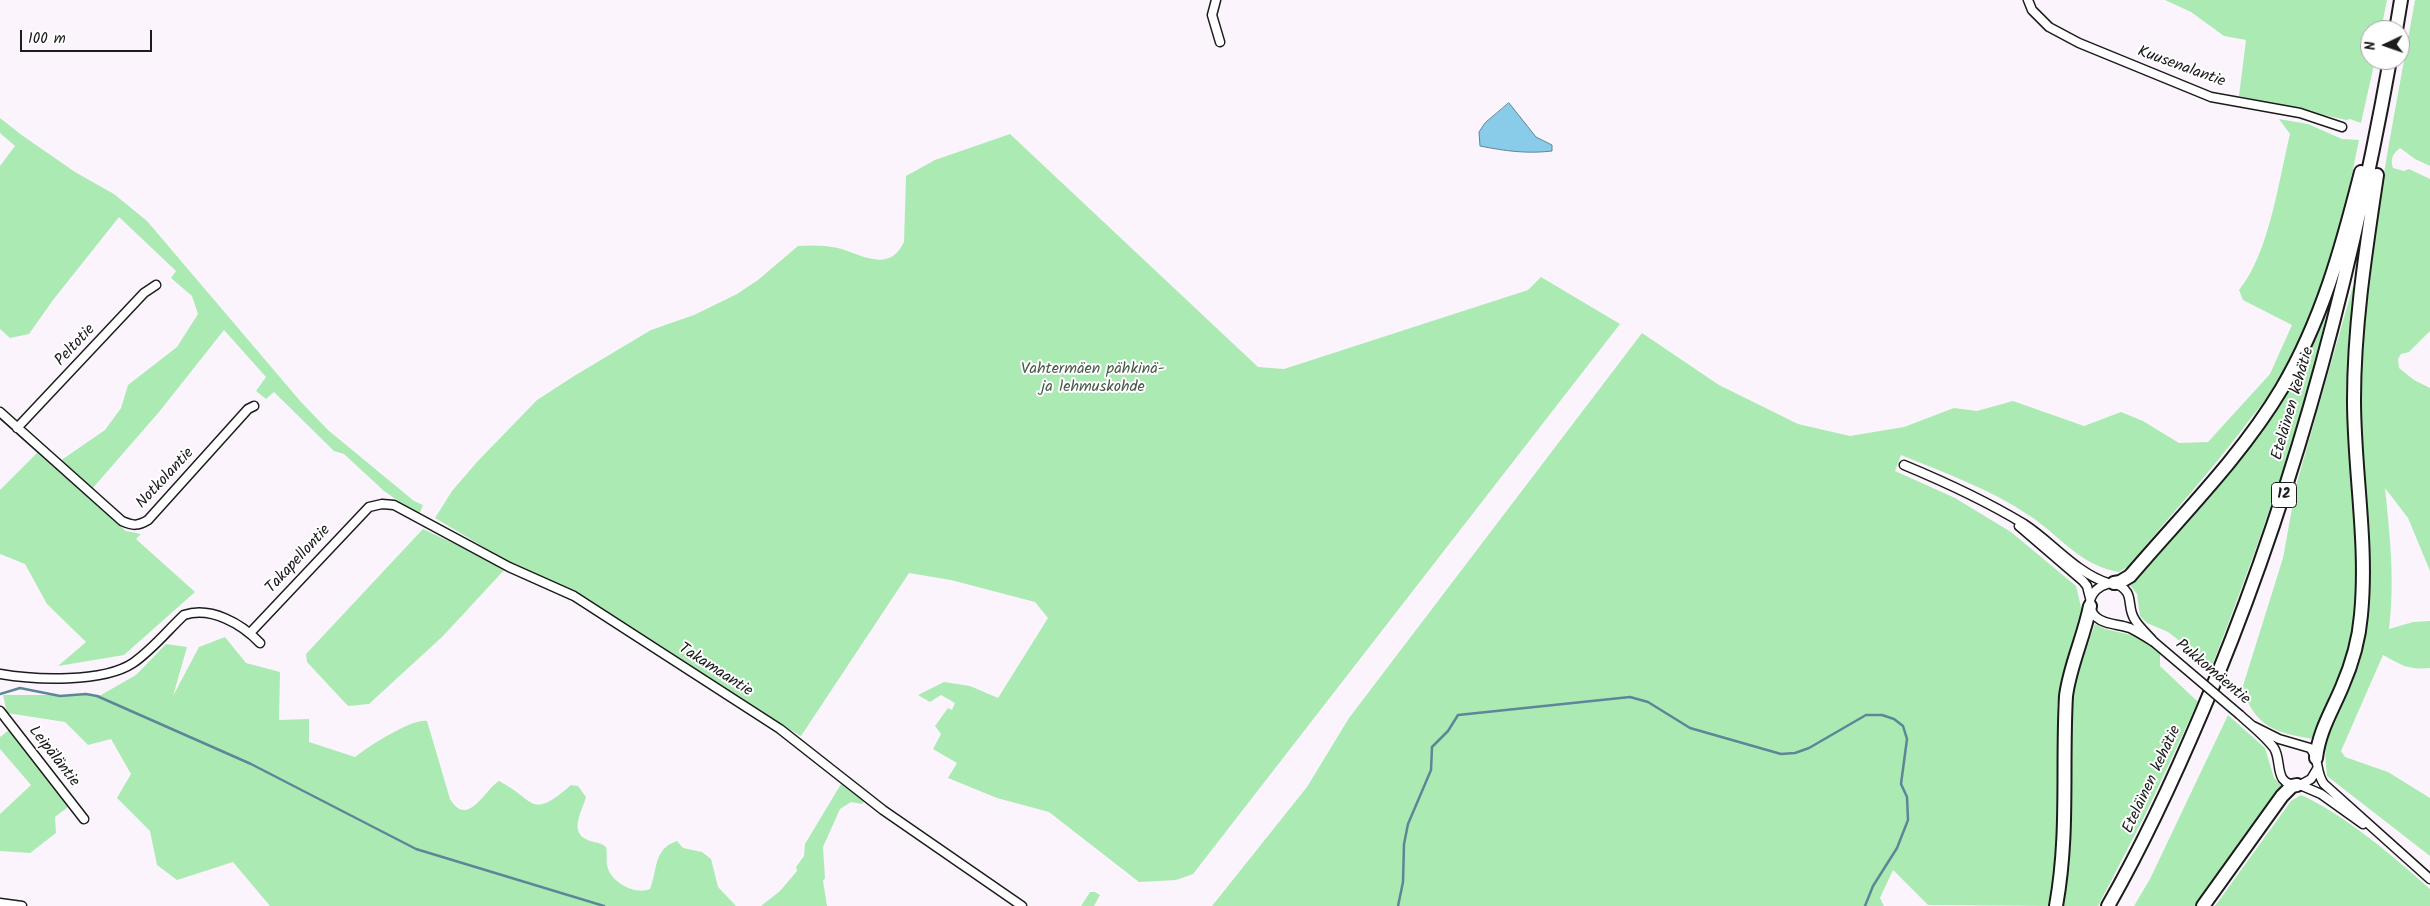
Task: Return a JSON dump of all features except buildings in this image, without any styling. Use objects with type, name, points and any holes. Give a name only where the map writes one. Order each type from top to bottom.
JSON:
[{"type":"highway","points":[[2398,20],[2401,0]]},
{"type":"highway","points":[[2111,583],[2130,576],[2228,464],[2268,411],[2293,369],[2331,284],[2387,70]]},
{"type":"highway","name":"Eteläinen kehätie","points":[[2108,906],[2166,793],[2213,687],[2240,621],[2287,486],[2343,289],[2370,171],[2388,70]]},
{"type":"highway","points":[[2317,763],[2322,730],[2351,663],[2361,617],[2363,568],[2354,424],[2355,366],[2361,292],[2389,70]]},
{"type":"highway","points":[[2056,906],[2062,874],[2065,825],[2066,696],[2068,680],[2084,634],[2090,602]]},
{"type":"highway","points":[[2203,906],[2282,796],[2292,786],[2299,785]]},
{"type":"street","points":[[1216,0],[1212,15],[1220,42]]},
{"type":"street","name":"Kuusenalantie","points":[[2028,0],[2032,10],[2049,27],[2079,43],[2211,97],[2300,113],[2342,127]]},
{"type":"street","name":"Peltotie","points":[[17,428],[144,293],[156,286]]},
{"type":"street","name":"Notkolantie","points":[[0,412],[122,521],[138,526],[148,520],[248,409],[254,406]]},
{"type":"street","points":[[1904,465],[1960,490],[2005,514]]},
{"type":"street","name":"Takamaantie","points":[[369,506],[394,505],[509,566],[574,596],[780,729],[883,810],[1022,906]]},
{"type":"street","name":"Takapellontie","points":[[250,633],[369,506]]},
{"type":"street","name":"Pukkomäentie","points":[[2005,514],[2046,540],[2092,576],[2126,590],[2131,600],[2133,617],[2154,642],[2253,726],[2273,747],[2278,772],[2282,777],[2322,794],[2383,838]]},
{"type":"street","name":"Pukkomäentie","points":[[2005,514],[2083,581],[2087,586],[2092,612],[2100,621],[2130,629],[2154,642]]},
{"type":"street","points":[[2090,602],[2097,588],[2111,583]]},
{"type":"street","points":[[0,674],[34,679],[112,672],[133,662],[184,615],[192,612],[218,616],[250,633],[260,643]]},
{"type":"street","name":"Leipäläntie","points":[[0,711],[84,819]]},
{"type":"street","name":"Pukkomäentie","points":[[2253,726],[2279,739],[2310,748],[2324,784],[2430,879]]},
{"type":"street","points":[[2299,785],[2311,779],[2317,763]]},
{"type":"street","points":[[0,903],[22,906]]},
{"type":"green space","points":[[2165,0],[2387,0],[2383,20],[2360,20],[2360,70],[2373,70],[2361,123],[2350,119],[2346,120],[2239,96],[2246,40],[2224,36],[2191,12]]},
{"type":"green space","points":[[2415,0],[2430,0],[2430,166],[2415,159],[2400,148],[2394,154],[2392,162],[2393,168],[2404,171],[2409,169],[2430,179],[2430,331],[2409,352],[2401,354],[2398,359],[2399,368],[2414,380],[2430,388],[2430,571],[2408,518],[2385,488],[2392,576],[2389,629],[2413,622],[2430,621],[2430,668],[2410,667],[2383,655],[2341,751],[2345,757],[2388,772],[2430,798],[2430,856],[2327,776],[2325,754],[2331,727],[2349,690],[2355,672],[2367,626],[2370,566],[2362,438],[2362,360],[2372,256],[2387,153],[2402,70],[2410,70],[2410,27]]},
{"type":"green space","points":[[0,118],[75,172],[114,194],[147,221],[301,402],[328,430],[414,501],[423,505],[419,515],[384,491],[344,454],[334,451],[274,392],[266,399],[256,391],[266,377],[224,330],[159,412],[92,489],[60,461],[105,430],[121,408],[128,385],[177,347],[198,314],[192,296],[171,278],[176,271],[119,217],[53,300],[29,334],[10,338],[0,329],[0,166],[15,146],[0,133]]},
{"type":"green space","points":[[2279,119],[2308,124],[2342,139],[2359,140],[2329,267],[2306,328],[2276,386],[2213,466],[2127,567],[2119,572],[2093,564],[2015,506],[1951,475],[1901,455],[1895,471],[1955,498],[2011,532],[2076,586],[2081,607],[2080,629],[2066,664],[2057,706],[2059,821],[2051,906],[1928,905],[1893,870],[1880,898],[1884,906],[1212,906],[1307,787],[1349,718],[1642,333],[1719,385],[1798,424],[1850,436],[1904,427],[1954,408],[1977,411],[2013,401],[2084,426],[2121,412],[2143,421],[2179,443],[2208,442],[2270,374],[2292,325],[2243,300],[2239,290],[2258,257],[2277,194],[2290,134]]},
{"type":"green space","name":"Vahtermäen pähkinä- ja lehmuskohde","points":[[1010,134],[1258,367],[1284,369],[1528,290],[1541,277],[1620,324],[1193,874],[1176,880],[1139,882],[1049,812],[997,798],[948,778],[957,763],[933,749],[941,734],[935,726],[948,708],[952,710],[955,703],[941,695],[930,702],[918,695],[944,682],[970,686],[998,698],[1048,618],[1035,602],[951,580],[909,573],[801,736],[435,518],[452,491],[477,462],[537,400],[651,330],[694,315],[737,294],[758,280],[798,246],[833,247],[874,259],[883,260],[891,257],[898,252],[904,242],[906,176],[935,160]]},
{"type":"green space","points":[[2353,286],[2356,290],[2358,590],[2348,654],[2340,679],[2313,739],[2288,734],[2268,726],[2254,712],[2242,689],[2283,558],[2296,486]]},
{"type":"green space","points":[[2327,312],[2304,402],[2276,491],[2212,666],[2168,632],[2147,623],[2140,616],[2137,594],[2130,585],[2250,444],[2302,363]]},
{"type":"green space","points":[[37,453],[126,531],[141,534],[136,539],[195,592],[124,655],[58,666],[86,642],[47,604],[25,564],[0,554],[0,490]]},
{"type":"green space","points":[[423,529],[506,568],[443,636],[369,704],[348,706],[307,662],[306,654]]},
{"type":"green space","points":[[2095,624],[2105,629],[2131,635],[2160,653],[2160,666],[2198,702],[2145,815],[2098,906],[2061,906],[2070,849],[2070,712],[2074,683]]},
{"type":"green space","points":[[225,637],[246,663],[280,672],[279,720],[309,719],[309,742],[355,757],[401,728],[420,721],[427,721],[450,799],[457,807],[463,810],[470,809],[499,781],[527,800],[540,805],[558,796],[571,785],[578,786],[586,797],[578,824],[580,834],[587,840],[606,847],[609,871],[621,884],[639,891],[650,889],[660,854],[669,845],[677,841],[683,848],[702,852],[711,859],[718,887],[736,906],[270,906],[233,862],[177,880],[157,865],[150,831],[117,798],[131,774],[111,739],[88,745],[65,722],[7,713],[3,695],[101,695],[136,675],[166,644],[187,647],[173,696],[199,647]]},
{"type":"green space","points":[[2228,715],[2265,748],[2274,778],[2283,787],[2196,906],[2134,906],[2150,879]]},
{"type":"green space","points":[[9,730],[69,806],[55,817],[56,833],[30,853],[0,851],[0,814],[31,785],[0,749],[0,737]]},
{"type":"green space","points":[[841,784],[865,800],[862,804],[851,802],[840,809],[823,847],[825,878],[823,881],[827,906],[761,906],[780,891],[797,871],[796,867],[804,856],[805,844]]},
{"type":"green space","points":[[2301,795],[2334,813],[2401,863],[2430,889],[2430,906],[2215,906],[2291,801]]},
{"type":"green space","points":[[1090,892],[1100,895],[1094,906],[1081,906]]},
{"type":"water","points":[[1509,103],[1536,137],[1552,145],[1552,151],[1516,152],[1480,146],[1479,132],[1485,123]]},
{"type":"waterway","points":[[0,694],[20,688],[60,696],[86,694],[97,696],[251,764],[416,849],[604,906]]},
{"type":"waterway","points":[[1398,906],[1403,882],[1404,844],[1408,824],[1431,770],[1432,747],[1448,731],[1458,715],[1630,697],[1648,702],[1690,728],[1781,754],[1795,753],[1809,748],[1866,715],[1882,715],[1894,719],[1903,726],[1907,739],[1901,784],[1907,797],[1908,820],[1897,848],[1873,886],[1865,906]]}]
